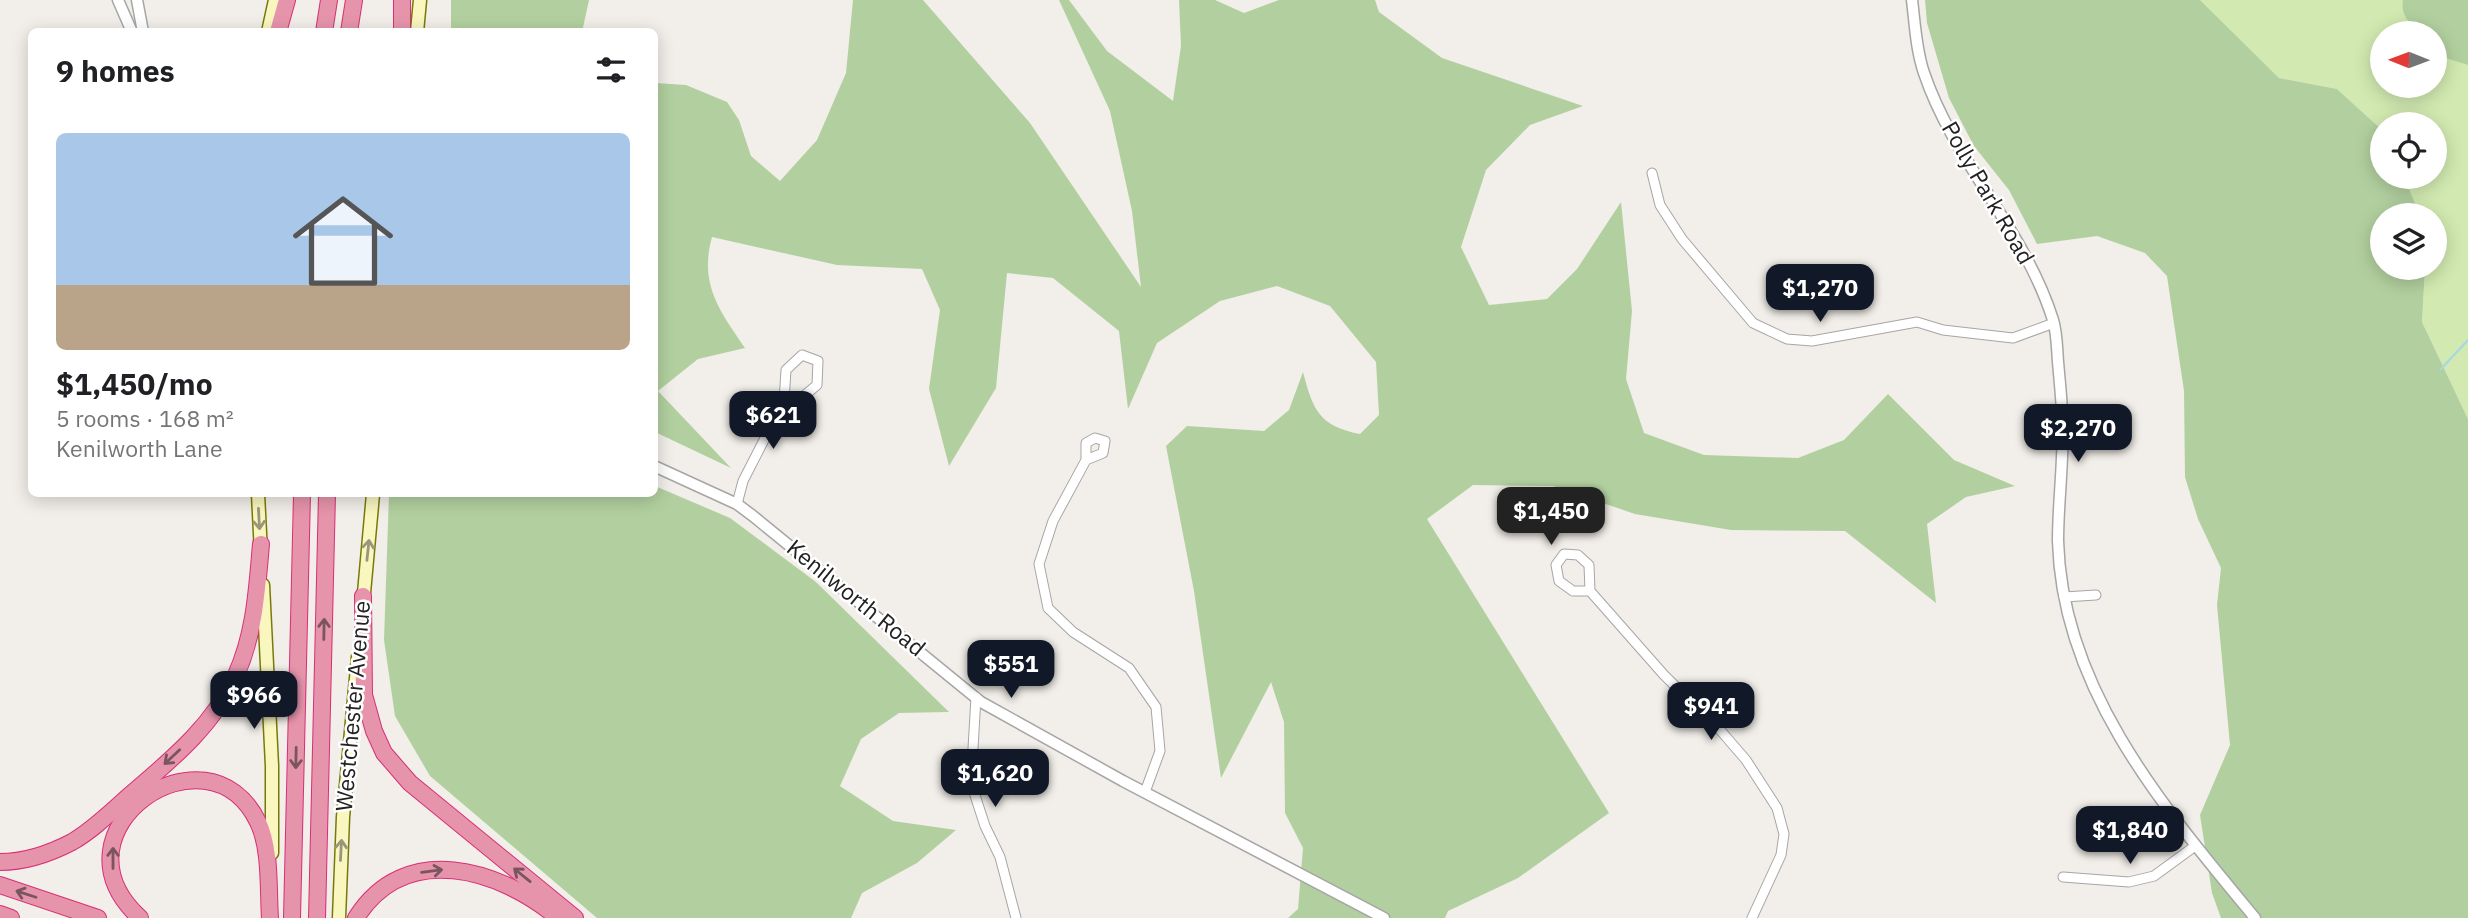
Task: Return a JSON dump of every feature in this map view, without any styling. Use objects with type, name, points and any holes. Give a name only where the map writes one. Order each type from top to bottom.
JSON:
[{"type":"highway","points":[[279,28],[287,0]]},
{"type":"highway","points":[[325,28],[329,0]]},
{"type":"highway","points":[[350,28],[354,0]]},
{"type":"highway","points":[[402,0],[402,28]]},
{"type":"highway","points":[[292,918],[302,497]]},
{"type":"highway","points":[[317,918],[327,497]]},
{"type":"highway","points":[[0,862],[44,854],[84,834],[146,782],[206,723],[230,688],[246,649],[254,615],[261,544]]},
{"type":"highway","points":[[363,596],[364,695],[374,731],[388,759],[416,788],[575,918]]},
{"type":"highway","points":[[140,918],[123,898],[114,878],[112,855],[117,831],[128,812],[145,795],[165,785],[188,781],[225,789],[243,802],[257,819],[263,837],[270,918]]},
{"type":"highway","points":[[356,918],[370,900],[392,883],[419,873],[448,870],[496,879],[528,896],[558,918]]},
{"type":"highway","points":[[0,885],[98,918]]},
{"type":"highway","points":[[0,914],[11,918]]},
{"type":"main road","points":[[269,28],[275,0]]},
{"type":"main road","points":[[417,28],[420,0]]},
{"type":"main road","points":[[258,497],[272,766],[270,918]]},
{"type":"main road","name":"Westchester Avenue","points":[[338,918],[343,817],[373,497]]},
{"type":"street","points":[[118,0],[130,28]]},
{"type":"street","points":[[137,0],[142,28]]},
{"type":"street","name":"Polly Park Road","points":[[1912,0],[1923,72],[1961,151],[2023,247],[2054,323],[2063,424],[2058,541],[2064,597],[2076,640],[2100,702],[2145,777],[2195,846],[2255,918]]},
{"type":"street","points":[[1651,173],[1660,205],[1682,239],[1753,323],[1787,339],[1812,341],[1917,322],[1943,330],[2014,338],[2054,323]]},
{"type":"street","points":[[737,504],[743,481],[784,401],[786,370],[802,355],[818,362],[817,385],[799,400],[784,401]]},
{"type":"street","points":[[1086,460],[1053,520],[1039,564],[1048,608],[1073,632],[1129,668],[1156,707],[1160,751],[1145,792]]},
{"type":"street","name":"Kenilworth Road","points":[[658,468],[737,504],[976,697],[1145,792],[1384,918]]},
{"type":"street","points":[[1590,591],[1573,591],[1559,581],[1556,565],[1564,554],[1578,555],[1589,565],[1590,591],[1664,675],[1721,731],[1746,760],[1777,808],[1784,834],[1782,855],[1752,918]]},
{"type":"street","points":[[2064,597],[2096,595]]},
{"type":"street","points":[[976,697],[971,783],[985,826],[1000,857],[1016,918]]},
{"type":"street","points":[[2063,877],[2129,882],[2154,876],[2195,846]]},
{"type":"green space","points":[[451,0],[589,0],[583,28],[451,28]]},
{"type":"green space","points":[[853,0],[923,0],[1030,123],[1141,287],[1132,211],[1110,111],[1059,0],[1069,0],[1107,51],[1173,101],[1181,46],[1179,0],[1215,0],[1244,13],[1279,0],[1375,0],[1379,12],[1442,58],[1583,106],[1530,125],[1486,170],[1461,247],[1489,305],[1547,299],[1577,269],[1621,202],[1632,311],[1626,379],[1644,433],[1704,455],[1798,458],[1844,440],[1888,394],[1954,460],[2015,486],[1966,497],[1927,524],[1936,603],[1845,531],[1731,530],[1635,514],[1553,486],[1473,485],[1427,519],[1609,813],[1518,878],[1448,911],[1445,918],[1288,918],[1298,909],[1303,848],[1285,813],[1284,722],[1271,682],[1221,778],[1194,591],[1166,446],[1187,426],[1264,431],[1289,410],[1303,372],[1310,397],[1320,414],[1335,426],[1360,434],[1379,415],[1376,362],[1330,306],[1277,286],[1220,301],[1157,343],[1128,409],[1119,331],[1053,278],[1007,273],[996,388],[949,466],[929,389],[940,310],[922,269],[837,265],[712,237],[708,269],[710,283],[720,309],[745,348],[698,359],[658,391],[658,83],[686,85],[727,102],[739,120],[751,156],[780,181],[817,140],[846,73]]},
{"type":"green space","points":[[1925,0],[2200,0],[2279,78],[2337,89],[2370,119],[2370,189],[2409,189],[2415,203],[2370,203],[2370,280],[2424,280],[2422,322],[2468,419],[2468,918],[2221,918],[2212,893],[2200,815],[2230,745],[2217,605],[2221,568],[2198,519],[2185,477],[2184,391],[2167,276],[2145,253],[2097,236],[2037,244],[2009,190],[1974,146],[1949,98],[1927,23]]},
{"type":"green space","points":[[2200,0],[2468,0],[2468,419],[2422,322],[2424,280],[2447,280],[2447,203],[2415,203],[2409,189],[2447,189],[2447,112],[2370,112],[2370,119],[2337,89],[2279,78]]},
{"type":"green space","points":[[2403,0],[2468,0],[2468,65],[2447,58],[2447,21],[2409,21],[2402,5]]},
{"type":"green space","points":[[658,391],[731,468],[658,433]]},
{"type":"green space","points":[[658,487],[730,518],[816,582],[949,712],[899,713],[861,739],[840,786],[893,821],[956,830],[917,863],[862,893],[851,918],[597,918],[430,776],[395,716],[384,640],[389,497],[658,497]]},
{"type":"waterway","points":[[2441,369],[2468,340]]}]
